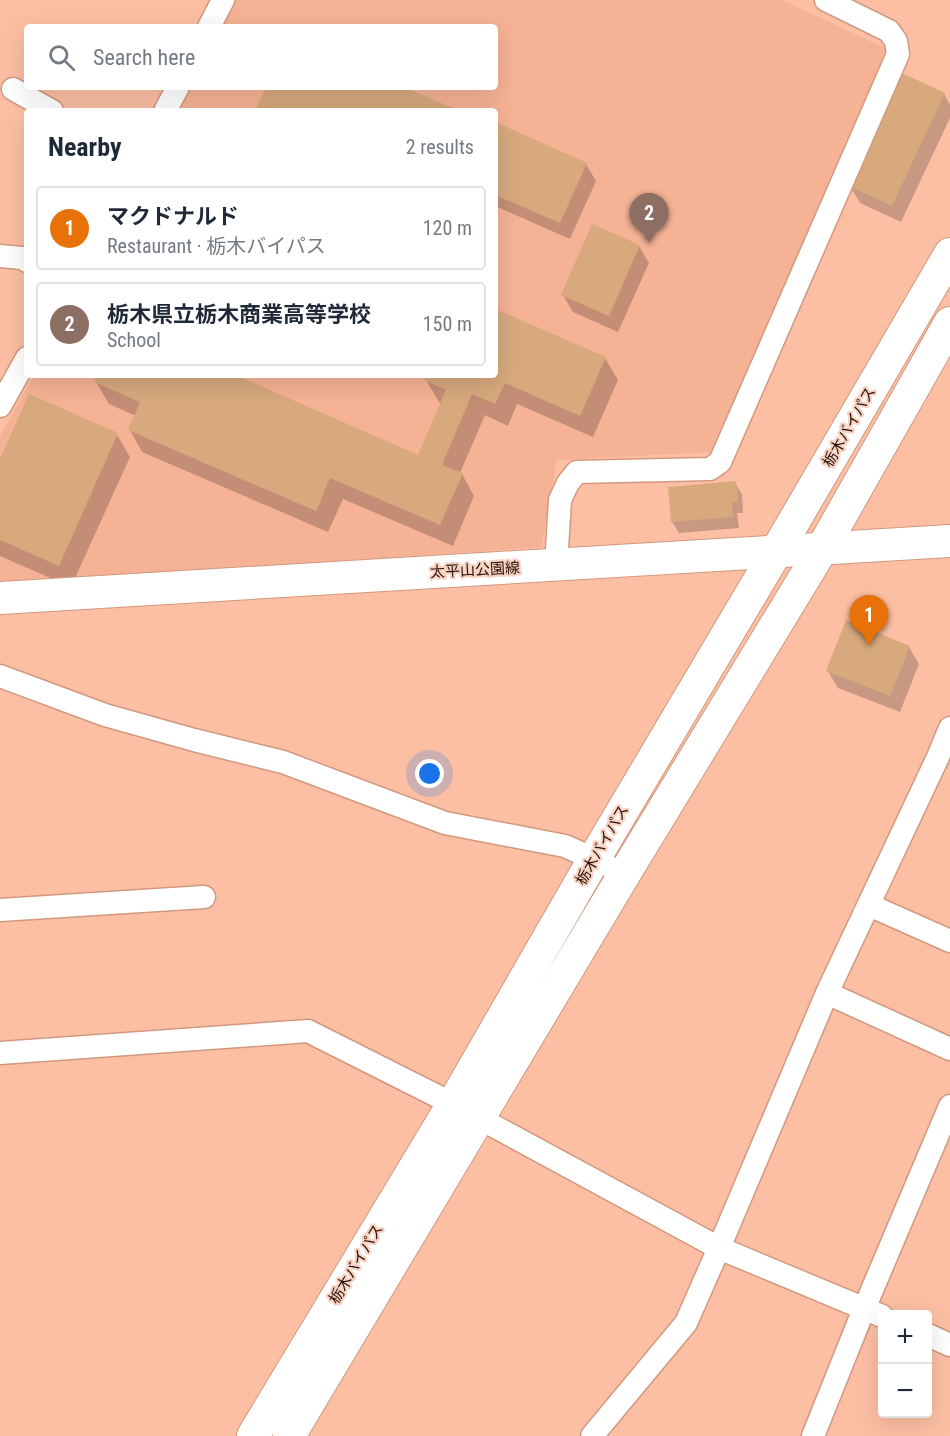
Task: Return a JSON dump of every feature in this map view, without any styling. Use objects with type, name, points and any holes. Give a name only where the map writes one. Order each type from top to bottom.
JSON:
[{"type":"main road","name":"栃木バイパス","points":[[289,1436],[466,1112],[594,859],[950,254]]},
{"type":"main road","name":"栃木バイパス","points":[[253,1436],[625,873],[822,549],[950,323]]},
{"type":"main road","name":"太平山公園線","points":[[0,598],[950,541]]},
{"type":"street","points":[[211,24],[223,0]]},
{"type":"street","points":[[556,565],[560,500],[568,483],[577,472],[710,469],[720,462],[898,54],[896,41],[890,31],[826,0]]},
{"type":"street","points":[[13,89],[47,108]]},
{"type":"street","points":[[167,108],[176,90]]},
{"type":"street","points":[[0,256],[24,259]]},
{"type":"street","points":[[0,406],[24,363]]},
{"type":"street","points":[[0,676],[105,715],[283,762],[445,823],[565,846],[625,873]]},
{"type":"street","points":[[592,1436],[686,1323],[827,993],[944,759],[950,728]]},
{"type":"street","points":[[0,910],[204,897]]},
{"type":"street","points":[[869,905],[950,941]]},
{"type":"street","points":[[827,993],[950,1049]]},
{"type":"street","points":[[0,1053],[308,1031],[466,1112],[719,1248],[873,1312]]},
{"type":"street","points":[[813,1436],[873,1312],[950,1106]]},
{"type":"street","points":[[932,1337],[950,1345]]},
{"type":"shaded area","points":[[236,0],[782,0],[887,49],[714,452],[557,460],[541,547],[90,578],[0,582],[0,436],[32,378],[498,378],[498,108],[180,108],[189,90],[498,90],[498,24],[224,24]]},
{"type":"building","points":[[902,73],[945,93],[892,206],[849,186]]},
{"type":"building","points":[[265,90],[411,90],[453,108],[256,108]]},
{"type":"building","points":[[498,123],[587,163],[560,223],[498,196]]},
{"type":"building","points":[[592,224],[640,245],[609,316],[561,295]]},
{"type":"building","points":[[498,310],[606,357],[580,416],[505,383],[495,404],[472,394],[442,465],[463,473],[440,525],[330,478],[316,511],[128,430],[140,402],[94,382],[96,378],[243,378],[418,455],[446,390],[424,380],[425,378],[498,378]]},
{"type":"building","points":[[29,394],[118,433],[59,566],[0,540],[0,459]]},
{"type":"building","points":[[736,481],[738,502],[732,502],[733,517],[671,522],[668,487]]},
{"type":"building","points":[[846,620],[910,646],[890,696],[826,671]]},
{"type":"place","name":"栃木県立栃木商業高等学校","points":[[649,243]]},
{"type":"place","name":"マクドナルド","points":[[869,645]]}]
